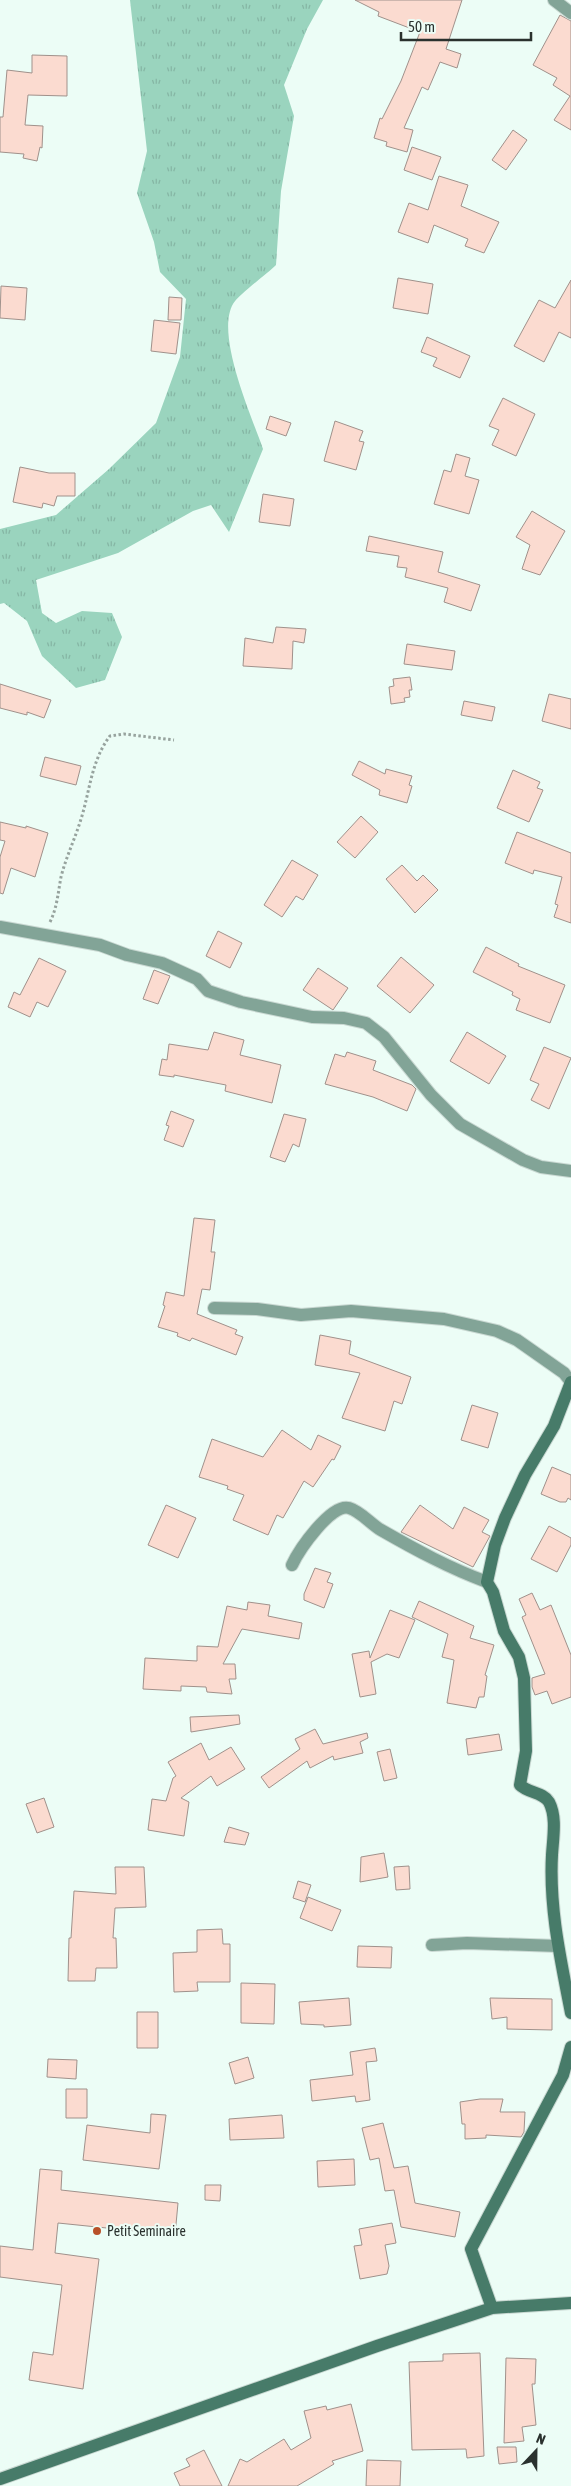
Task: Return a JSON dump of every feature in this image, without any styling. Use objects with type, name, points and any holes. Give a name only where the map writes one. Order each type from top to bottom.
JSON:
[{"type":"street","points":[[554,0],[571,13]]},
{"type":"street","points":[[0,928],[100,945],[127,955],[162,963],[197,979],[208,991],[241,1002],[312,1017],[344,1018],[366,1023],[384,1037],[431,1095],[460,1124],[523,1160],[541,1167],[571,1171]]},
{"type":"street","points":[[214,1308],[251,1308],[301,1314],[351,1311],[444,1319],[496,1331],[517,1340],[564,1373],[571,1382],[554,1426],[525,1475],[505,1518],[495,1545],[487,1582]]},
{"type":"street","points":[[292,1565],[298,1552],[327,1517],[342,1508],[350,1508],[376,1527],[429,1558],[487,1582],[493,1592],[504,1631],[519,1657],[524,1678],[526,1751],[520,1785],[542,1796],[548,1802],[554,1820],[551,1870],[558,1946],[571,2013]]},
{"type":"street","points":[[432,1944],[558,1946]]},
{"type":"street","points":[[492,2308],[471,2250],[563,2075],[571,2047]]},
{"type":"street","points":[[0,2479],[376,2346],[492,2308],[571,2303]]},
{"type":"path","points":[[41,935],[55,910],[61,877],[81,820],[89,781],[103,745],[110,736],[124,734],[174,740]]},
{"type":"green space","points":[[130,0],[323,0],[307,29],[284,85],[294,116],[281,191],[276,265],[236,300],[229,318],[229,335],[237,376],[263,449],[229,532],[211,505],[193,511],[118,553],[36,580],[42,613],[56,623],[82,611],[112,613],[122,637],[105,680],[76,688],[42,656],[27,621],[4,603],[0,604],[0,529],[56,515],[109,469],[156,423],[180,357],[186,299],[160,272],[154,242],[137,193],[147,151]]},
{"type":"building","points":[[355,0],[462,0],[446,49],[461,54],[457,68],[440,62],[428,90],[422,87],[404,128],[413,130],[407,152],[386,146],[387,142],[374,138],[380,118],[382,119],[401,81],[420,32],[378,16],[379,12]]},
{"type":"building","points":[[560,15],[571,21],[571,130],[554,120],[570,96],[553,85],[557,78],[533,65]]},
{"type":"building","points":[[32,55],[67,56],[67,96],[28,95],[25,125],[43,126],[42,148],[40,147],[37,161],[23,158],[24,154],[0,152],[0,117],[3,117],[7,70],[32,73]]},
{"type":"building","points":[[513,130],[527,140],[506,170],[492,160]]},
{"type":"building","points":[[412,147],[441,157],[432,180],[404,170]]},
{"type":"building","points":[[439,176],[468,185],[461,206],[499,222],[484,253],[465,246],[468,239],[434,225],[428,243],[398,232],[409,203],[428,210]]},
{"type":"building","points":[[398,278],[433,284],[428,314],[393,308]]},
{"type":"building","points":[[571,280],[571,338],[559,332],[544,362],[514,346],[539,300],[555,308]]},
{"type":"building","points":[[1,286],[27,288],[25,320],[0,318]]},
{"type":"building","points":[[169,297],[182,298],[181,320],[168,320]]},
{"type":"building","points":[[154,320],[180,323],[176,354],[151,351]]},
{"type":"building","points":[[427,337],[470,356],[460,378],[433,366],[437,358],[421,352]]},
{"type":"building","points":[[503,398],[535,414],[516,456],[492,445],[499,430],[489,426]]},
{"type":"building","points":[[270,416],[291,423],[286,436],[266,429]]},
{"type":"building","points":[[335,421],[363,431],[359,441],[364,442],[356,470],[324,461]]},
{"type":"building","points":[[456,454],[470,458],[465,476],[479,480],[469,514],[434,504],[444,470],[451,472]]},
{"type":"building","points":[[20,467],[49,473],[75,473],[75,496],[57,496],[54,506],[43,503],[42,508],[13,502]]},
{"type":"building","points":[[263,494],[294,499],[290,526],[259,522]]},
{"type":"building","points":[[532,511],[565,531],[540,575],[522,569],[530,545],[516,537]]},
{"type":"building","points":[[369,536],[443,552],[438,572],[480,585],[471,611],[444,602],[448,588],[405,577],[407,568],[397,567],[399,556],[366,551]]},
{"type":"building","points":[[276,627],[306,629],[304,643],[293,641],[292,669],[243,666],[245,638],[273,643]]},
{"type":"building","points":[[407,644],[455,651],[452,670],[404,664]]},
{"type":"building","points":[[410,677],[412,690],[409,690],[410,697],[404,698],[405,702],[391,704],[389,687],[394,686],[393,679]]},
{"type":"building","points":[[0,684],[51,700],[44,718],[27,712],[27,715],[0,708]]},
{"type":"building","points":[[549,694],[571,699],[571,729],[542,721]]},
{"type":"building","points":[[464,701],[495,707],[492,721],[461,715]]},
{"type":"building","points":[[45,757],[81,766],[76,785],[40,776]]},
{"type":"building","points":[[359,761],[385,774],[386,769],[412,776],[409,785],[412,786],[407,803],[379,795],[380,790],[352,775]]},
{"type":"building","points":[[513,770],[540,782],[537,788],[543,790],[529,822],[497,808]]},
{"type":"building","points":[[361,816],[378,832],[355,858],[337,842]]},
{"type":"building","points":[[0,822],[26,828],[26,826],[48,833],[35,877],[11,868],[3,894],[0,893],[0,857],[5,841],[0,840]]},
{"type":"building","points":[[517,832],[571,853],[571,923],[554,917],[558,905],[555,904],[562,877],[534,870],[533,874],[505,863]]},
{"type":"building","points":[[292,860],[318,875],[303,900],[296,896],[282,917],[264,905]]},
{"type":"building","points":[[402,865],[417,881],[423,875],[438,890],[415,913],[386,879]]},
{"type":"building","points":[[218,931],[242,943],[230,968],[206,956]]},
{"type":"building","points":[[486,947],[519,964],[518,966],[565,985],[550,1023],[516,1010],[520,999],[512,995],[513,992],[473,972]]},
{"type":"building","points":[[401,957],[434,985],[410,1013],[377,986]]},
{"type":"building","points":[[39,958],[66,971],[48,1007],[37,1002],[30,1017],[8,1007],[14,992],[20,995]]},
{"type":"building","points":[[318,968],[348,988],[333,1010],[303,990]]},
{"type":"building","points":[[154,970],[170,976],[158,1004],[143,999]]},
{"type":"building","points":[[214,1032],[244,1040],[240,1055],[281,1065],[272,1103],[225,1091],[226,1085],[174,1075],[174,1077],[159,1075],[162,1059],[167,1060],[169,1044],[208,1050]]},
{"type":"building","points":[[467,1032],[506,1056],[489,1084],[450,1061]]},
{"type":"building","points":[[544,1047],[571,1058],[549,1109],[531,1100],[539,1084],[530,1080]]},
{"type":"building","points":[[347,1052],[376,1061],[373,1070],[412,1085],[416,1089],[407,1111],[373,1097],[325,1084],[335,1054],[345,1057]]},
{"type":"building","points":[[171,1111],[194,1120],[183,1147],[164,1140],[169,1126],[166,1125]]},
{"type":"building","points":[[284,1114],[306,1119],[299,1147],[293,1144],[285,1162],[270,1157]]},
{"type":"building","points":[[194,1218],[215,1220],[211,1252],[215,1252],[210,1290],[202,1289],[197,1314],[237,1330],[235,1334],[243,1337],[236,1355],[192,1338],[190,1341],[177,1336],[178,1333],[158,1327],[165,1306],[163,1305],[166,1292],[184,1296]]},
{"type":"building","points":[[320,1335],[351,1341],[349,1354],[411,1377],[402,1404],[394,1401],[385,1431],[342,1418],[360,1373],[315,1365]]},
{"type":"building","points":[[472,1405],[498,1413],[488,1448],[461,1440]]},
{"type":"building","points":[[282,1430],[311,1450],[318,1435],[341,1446],[334,1460],[332,1459],[313,1487],[304,1481],[283,1518],[277,1515],[268,1535],[233,1520],[244,1495],[227,1489],[228,1486],[199,1477],[212,1439],[263,1457]]},
{"type":"building","points":[[552,1467],[571,1475],[571,1500],[568,1498],[566,1502],[560,1502],[541,1494]]},
{"type":"building","points":[[166,1505],[196,1518],[178,1558],[148,1545]]},
{"type":"building","points":[[420,1505],[453,1529],[464,1507],[489,1520],[482,1532],[490,1536],[473,1567],[401,1532]]},
{"type":"building","points":[[549,1526],[571,1538],[571,1545],[557,1572],[531,1559]]},
{"type":"building","points":[[315,1568],[331,1573],[327,1582],[333,1584],[324,1608],[304,1600],[304,1594]]},
{"type":"building","points":[[532,1593],[540,1610],[551,1605],[571,1655],[571,1697],[552,1704],[547,1691],[535,1695],[532,1687],[532,1678],[545,1674],[522,1617],[526,1615],[519,1599]]},
{"type":"building","points":[[419,1601],[474,1626],[470,1638],[494,1645],[485,1675],[487,1676],[484,1697],[479,1697],[476,1708],[447,1703],[454,1660],[442,1657],[448,1634],[412,1617]]},
{"type":"building","points":[[248,1602],[270,1605],[268,1616],[302,1623],[299,1639],[242,1629],[223,1664],[235,1664],[236,1679],[229,1679],[232,1694],[207,1692],[206,1687],[181,1686],[181,1691],[143,1689],[145,1658],[197,1661],[197,1646],[218,1647],[227,1606],[247,1610]]},
{"type":"building","points":[[390,1610],[415,1620],[399,1658],[387,1654],[371,1662],[376,1694],[360,1697],[352,1654],[369,1651],[370,1658]]},
{"type":"building","points":[[239,1715],[240,1724],[191,1732],[190,1717]]},
{"type":"building","points":[[315,1729],[323,1744],[367,1733],[368,1738],[360,1742],[363,1753],[334,1760],[333,1756],[310,1768],[307,1761],[269,1788],[261,1777],[300,1749],[295,1739]]},
{"type":"building","points":[[499,1734],[502,1750],[468,1755],[466,1739]]},
{"type":"building","points":[[201,1743],[209,1760],[231,1747],[245,1769],[217,1786],[211,1776],[181,1798],[189,1802],[184,1836],[148,1830],[152,1799],[166,1801],[173,1778],[176,1776],[168,1762]]},
{"type":"building","points":[[390,1749],[397,1778],[384,1781],[377,1752]]},
{"type":"building","points":[[44,1798],[54,1827],[37,1833],[26,1804]]},
{"type":"building","points":[[229,1827],[249,1833],[245,1845],[224,1842]]},
{"type":"building","points":[[384,1853],[388,1877],[360,1882],[361,1857]]},
{"type":"building","points":[[409,1866],[410,1889],[396,1890],[394,1867]]},
{"type":"building","points":[[115,1867],[144,1867],[146,1907],[115,1908],[113,1938],[116,1938],[117,1968],[96,1968],[95,1981],[68,1981],[69,1938],[71,1938],[74,1891],[116,1894]]},
{"type":"building","points":[[298,1881],[311,1885],[305,1902],[293,1898]]},
{"type":"building","points":[[308,1897],[341,1910],[332,1931],[300,1918]]},
{"type":"building","points":[[222,1929],[223,1944],[230,1944],[230,1982],[197,1982],[198,1991],[174,1992],[173,1953],[197,1952],[197,1930]]},
{"type":"building","points":[[358,1946],[392,1947],[391,1968],[357,1967]]},
{"type":"building","points":[[241,1983],[275,1984],[274,2024],[241,2023]]},
{"type":"building","points":[[349,1998],[351,2025],[324,2027],[324,2025],[301,2024],[299,2002]]},
{"type":"building","points":[[490,1998],[552,1999],[552,2030],[507,2029],[507,2017],[492,2019]]},
{"type":"building","points":[[137,2012],[158,2012],[158,2048],[137,2048]]},
{"type":"building","points":[[375,2048],[377,2061],[366,2062],[370,2100],[356,2102],[355,2096],[312,2101],[310,2080],[353,2075],[350,2052]]},
{"type":"building","points":[[248,2057],[254,2078],[235,2084],[229,2063]]},
{"type":"building","points":[[48,2059],[77,2060],[76,2079],[47,2077]]},
{"type":"building","points":[[66,2089],[87,2089],[87,2118],[66,2118]]},
{"type":"building","points":[[480,2099],[503,2099],[500,2112],[525,2112],[524,2132],[521,2137],[486,2135],[486,2138],[465,2139],[465,2124],[462,2124],[460,2102]]},
{"type":"building","points":[[151,2114],[166,2115],[159,2169],[83,2160],[87,2125],[150,2133]]},
{"type":"building","points":[[282,2115],[284,2138],[230,2140],[229,2119]]},
{"type":"building","points":[[383,2123],[394,2168],[408,2166],[415,2203],[460,2212],[455,2237],[401,2227],[394,2190],[385,2191],[379,2158],[370,2160],[362,2128]]},
{"type":"building","points":[[354,2159],[355,2185],[318,2187],[317,2161]]},
{"type":"building","points":[[40,2169],[62,2171],[61,2190],[178,2203],[175,2235],[58,2223],[55,2253],[99,2259],[83,2389],[29,2380],[33,2352],[53,2355],[62,2285],[0,2277],[0,2246],[33,2250]]},
{"type":"building","points":[[205,2185],[221,2185],[220,2201],[205,2200]]},
{"type":"building","points":[[392,2223],[396,2243],[385,2245],[389,2266],[387,2274],[360,2279],[354,2246],[362,2245],[359,2229]]},
{"type":"building","points":[[480,2353],[484,2456],[467,2458],[466,2449],[412,2450],[409,2362],[443,2361],[443,2354]]},
{"type":"building","points":[[506,2358],[536,2359],[535,2384],[532,2384],[536,2425],[522,2427],[524,2441],[504,2443]]},
{"type":"building","points":[[351,2404],[363,2451],[332,2461],[334,2464],[297,2486],[228,2486],[240,2459],[247,2462],[284,2439],[291,2450],[311,2438],[304,2411],[326,2406],[327,2410]]},
{"type":"building","points":[[497,2447],[516,2447],[517,2462],[499,2464]]},
{"type":"building","points":[[204,2450],[222,2486],[180,2486],[174,2473],[190,2466],[186,2459]]},
{"type":"building","points":[[367,2460],[401,2461],[400,2486],[366,2486]]},
{"type":"place","name":"Petit Seminaire","points":[[97,2231]]}]
